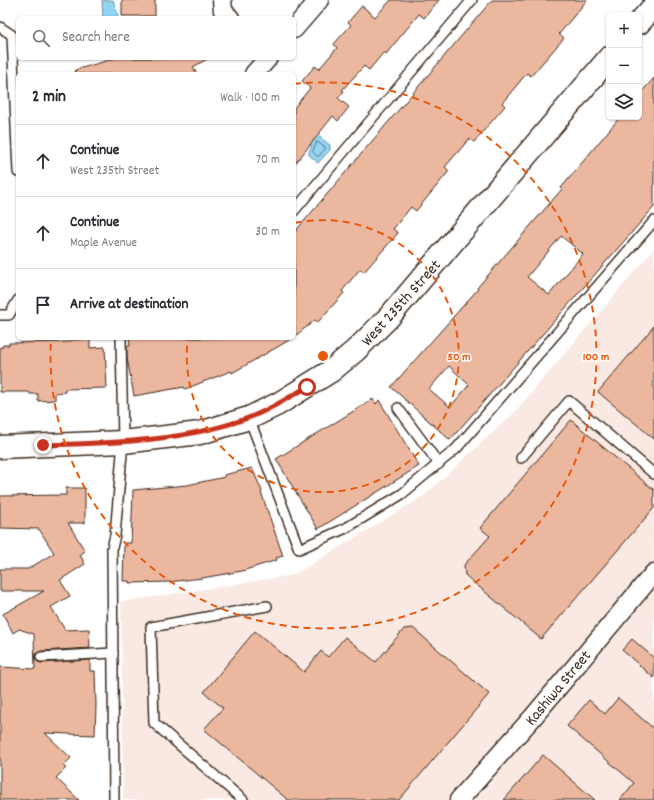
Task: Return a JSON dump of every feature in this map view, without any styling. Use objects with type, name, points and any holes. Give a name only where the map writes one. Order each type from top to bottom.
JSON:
[{"type":"street","points":[[222,0],[223,11],[228,16]]},
{"type":"street","points":[[296,27],[319,0]]},
{"type":"street","points":[[642,20],[654,6]]},
{"type":"street","points":[[256,72],[266,60]]},
{"type":"street","name":"West 235th Street","points":[[0,447],[123,442],[200,433],[249,418],[307,387],[331,371],[356,350],[389,317],[606,62]]},
{"type":"street","name":"Kashiwa Street","points":[[459,800],[533,717],[654,573]]},
{"type":"lane","points":[[296,209],[472,0]]},
{"type":"lane","points":[[0,27],[12,35],[16,126]]},
{"type":"lane","points":[[249,418],[299,549],[346,528],[402,494],[456,449],[654,221]]},
{"type":"lane","points":[[0,315],[14,314]]},
{"type":"lane","points":[[114,800],[112,548],[115,535],[123,442],[122,340]]},
{"type":"lane","points":[[521,458],[569,401],[654,474]]},
{"type":"lane","points":[[398,408],[439,464]]},
{"type":"lane","points":[[243,800],[154,723],[151,627],[267,606]]},
{"type":"lane","points":[[41,657],[113,653]]},
{"type":"shaded area","points":[[654,249],[654,800],[123,800],[121,602],[294,575],[425,495],[514,413]]},
{"type":"water","points":[[102,0],[113,0],[118,15],[103,16]]},
{"type":"water","points":[[317,135],[330,145],[330,150],[318,163],[309,155],[309,151],[312,146],[309,145]]},
{"type":"building","points":[[122,0],[155,0],[155,16],[122,16]]},
{"type":"building","points":[[391,0],[439,0],[424,18],[419,14],[386,54],[384,52],[369,70],[364,66],[342,90],[344,91],[338,98],[349,107],[338,121],[333,116],[296,162],[296,106],[310,88],[302,81],[315,66],[319,69],[337,48],[334,44],[351,25],[348,22],[362,6],[375,17]]},
{"type":"building","points":[[492,0],[587,0],[559,34],[564,38],[531,76],[527,73],[502,103],[505,106],[474,142],[469,139],[445,167],[449,171],[416,211],[411,207],[393,229],[398,233],[364,272],[360,269],[342,291],[344,293],[318,322],[315,320],[296,335],[296,231]]},
{"type":"building","points":[[109,60],[205,60],[193,67],[196,72],[76,72],[75,70]]},
{"type":"building","points":[[654,78],[654,207],[450,440],[391,387],[478,289],[477,288],[562,189],[561,188],[618,120],[642,120],[642,92]],"holes":[[[561,236],[583,254],[549,295],[527,277]],[[449,366],[469,385],[450,407],[429,389]]]},
{"type":"building","points":[[654,326],[654,439],[598,392]]},
{"type":"building","points":[[70,340],[90,340],[90,348],[105,347],[107,388],[65,389],[65,392],[55,393],[55,400],[38,401],[38,394],[30,394],[29,392],[0,392],[0,347],[3,347],[3,345],[9,345],[9,343],[70,342]]},
{"type":"building","points":[[129,340],[290,340],[232,373],[231,371],[185,389],[184,387],[134,396],[127,358],[127,346],[130,346]]},
{"type":"building","points":[[373,399],[376,404],[379,400],[419,466],[318,529],[276,459]]},
{"type":"building","points":[[571,420],[654,490],[654,508],[541,639],[465,575],[464,565],[490,536],[480,528]]},
{"type":"building","points":[[252,468],[262,491],[261,492],[283,556],[276,558],[277,560],[242,571],[202,578],[169,582],[129,583],[129,581],[123,581],[124,543],[131,543],[133,490],[187,485],[225,477],[224,475]]},
{"type":"building","points":[[66,488],[85,488],[85,523],[68,523],[85,551],[80,555],[85,564],[60,580],[70,596],[51,607],[65,630],[89,629],[90,648],[41,651],[36,654],[35,658],[41,663],[90,660],[90,671],[95,671],[95,735],[45,733],[71,758],[63,766],[66,768],[56,778],[79,800],[0,800],[0,667],[35,669],[34,634],[19,629],[13,633],[3,614],[44,591],[0,591],[0,569],[28,569],[54,553],[39,529],[0,528],[0,496],[66,495]]},
{"type":"building","points":[[413,628],[489,694],[399,800],[288,800],[204,729],[223,708],[204,692],[255,631],[304,672],[321,651],[328,657],[345,637],[376,662],[404,629]]},
{"type":"building","points":[[632,639],[654,658],[654,678],[622,650]]},
{"type":"building","points":[[618,698],[654,729],[654,800],[620,800],[634,783],[567,726],[589,700],[605,714]]},
{"type":"building","points":[[543,755],[595,800],[504,800]]},
{"type":"route","points":[[43,445],[123,442],[200,433],[249,418],[278,404],[307,387]]}]
